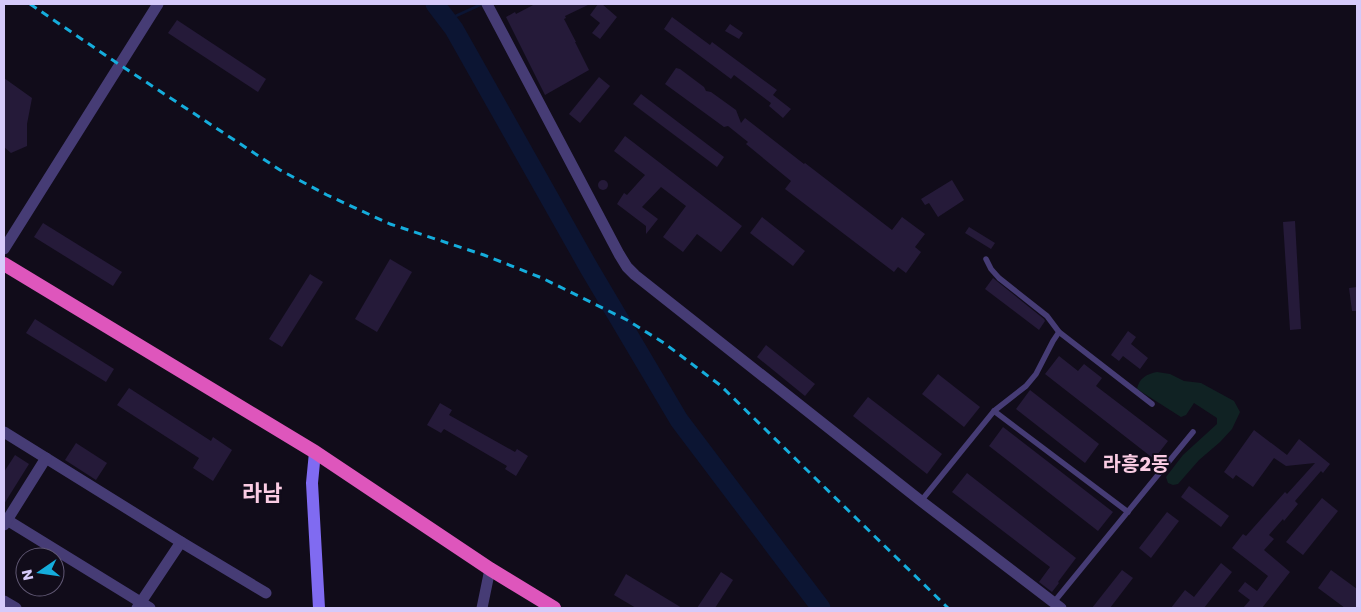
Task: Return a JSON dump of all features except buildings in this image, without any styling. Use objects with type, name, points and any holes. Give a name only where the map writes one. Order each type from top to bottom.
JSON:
[{"type":"highway","points":[[4,264],[315,452],[490,569],[554,608]]},
{"type":"main road","points":[[315,452],[312,482],[319,608]]},
{"type":"street","points":[[4,249],[158,4]]},
{"type":"street","points":[[487,4],[627,267],[645,284],[921,501],[1058,605]]},
{"type":"street","points":[[4,432],[266,593]]},
{"type":"street","points":[[46,458],[5,523],[143,607],[181,542]]},
{"type":"street","points":[[482,608],[490,569]]},
{"type":"street","points":[[4,601],[16,608]]},
{"type":"lane","points":[[986,260],[991,269],[1000,278],[1047,316],[1059,332],[1152,404]]},
{"type":"lane","points":[[921,501],[994,411],[1026,386],[1036,374],[1049,346],[1059,332]]},
{"type":"lane","points":[[994,411],[1128,512]]},
{"type":"lane","points":[[1058,605],[1128,512],[1193,432]]},
{"type":"shaded area","points":[[1157,372],[1170,374],[1184,381],[1201,383],[1234,401],[1240,412],[1232,429],[1199,460],[1178,484],[1173,485],[1168,483],[1166,477],[1183,455],[1217,424],[1217,418],[1194,403],[1186,415],[1181,417],[1137,389],[1144,377]]},
{"type":"waterway","points":[[435,4],[454,29],[589,268],[679,420],[821,608]]},
{"type":"waterway","points":[[447,20],[482,4]]},
{"type":"railway","points":[[30,4],[280,170],[327,195],[390,224],[484,255],[542,278],[627,320],[664,343],[720,385],[948,608]]},
{"type":"district","name":"라흥2동","points":[[1136,464]]},
{"type":"district","name":"라남","points":[[262,493]]}]
